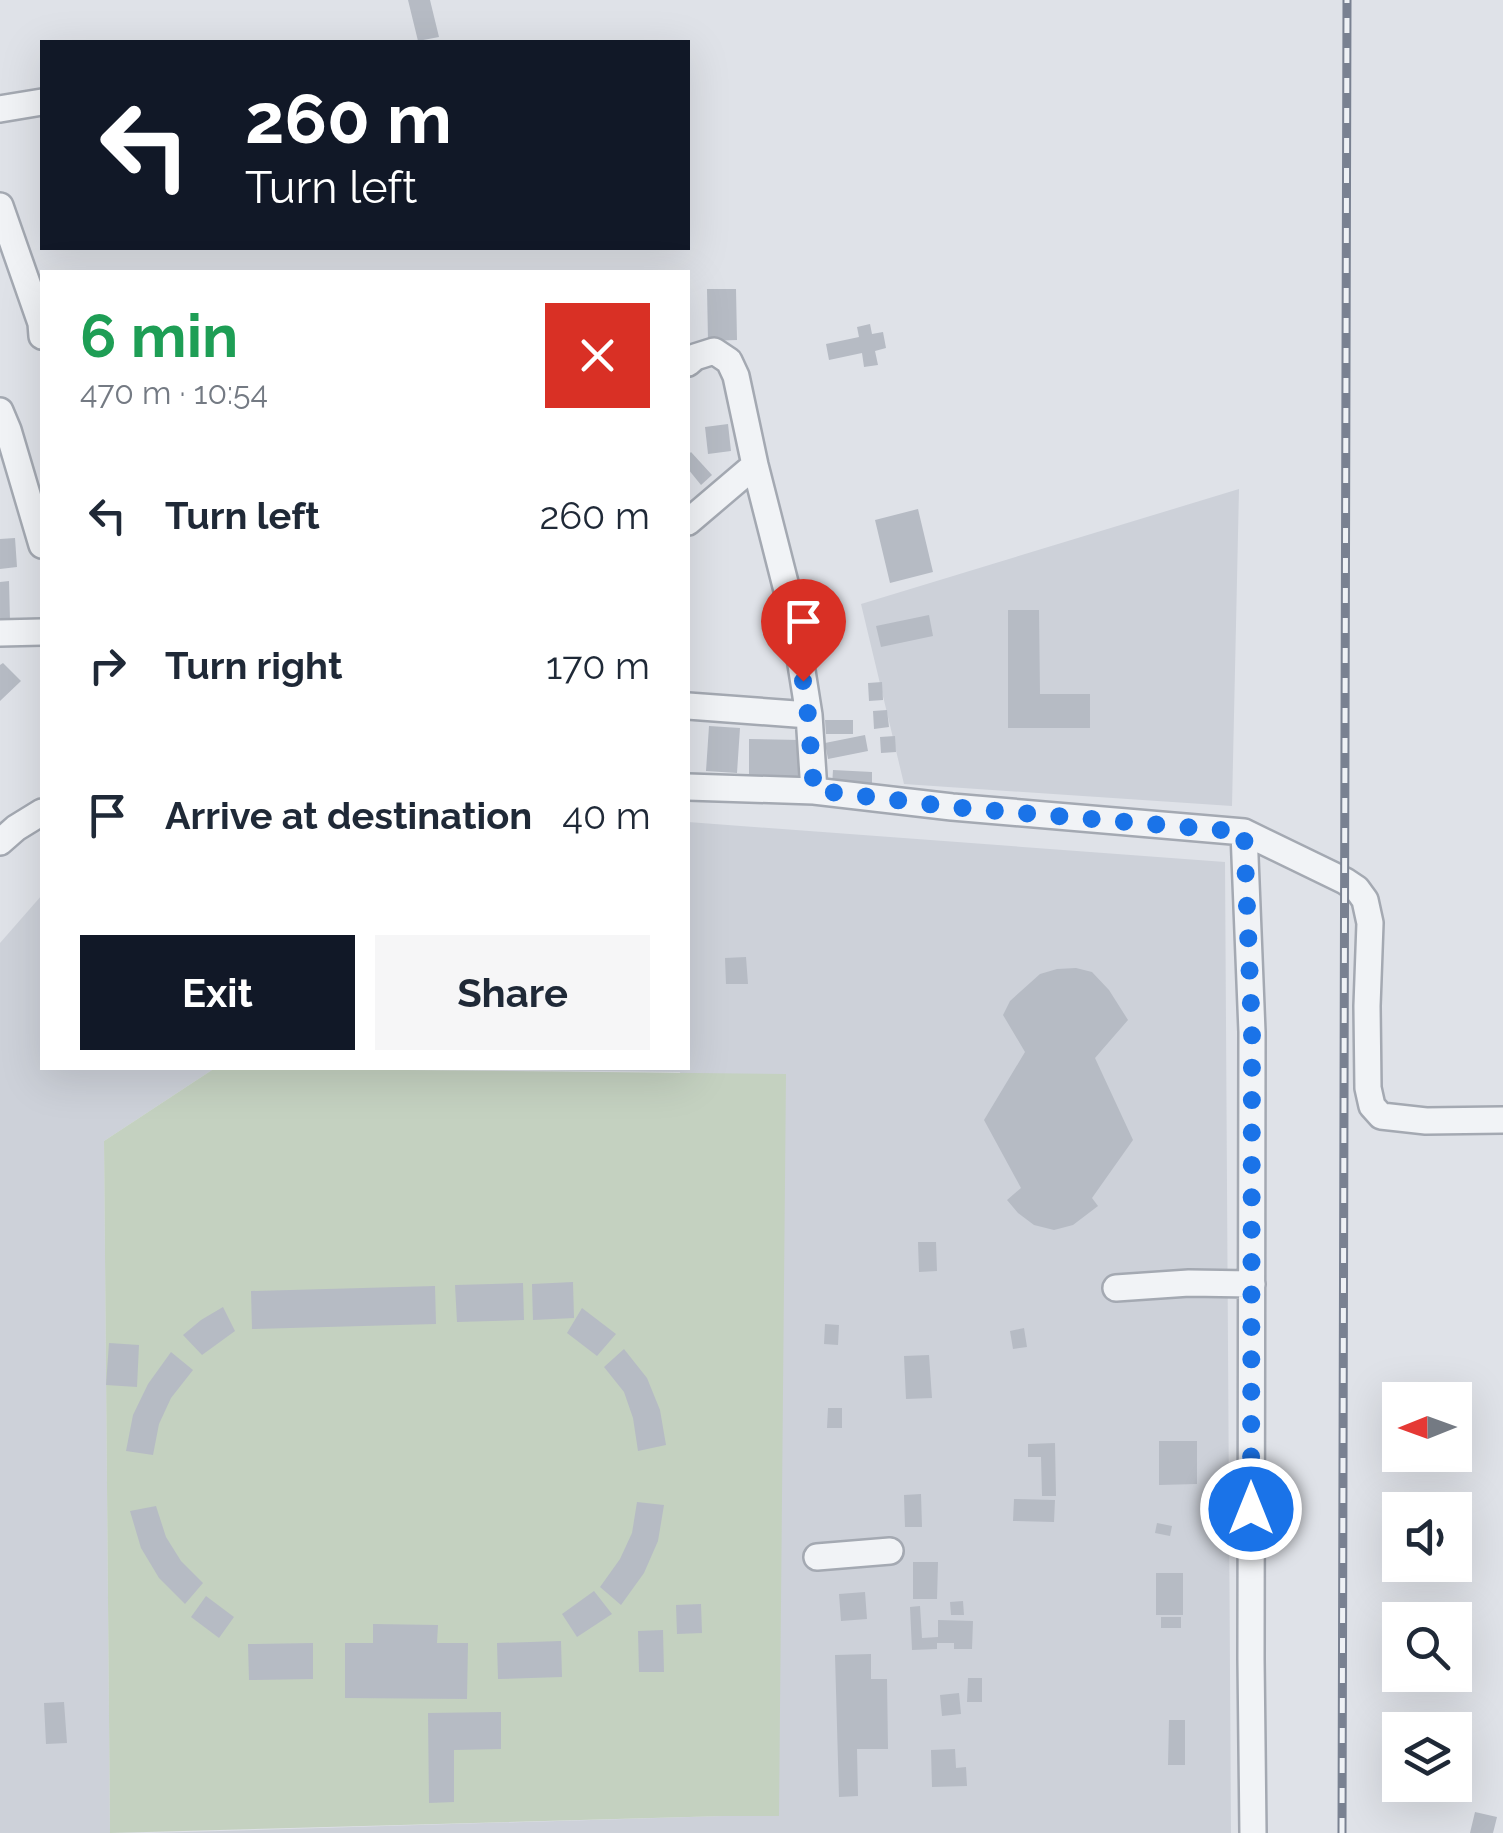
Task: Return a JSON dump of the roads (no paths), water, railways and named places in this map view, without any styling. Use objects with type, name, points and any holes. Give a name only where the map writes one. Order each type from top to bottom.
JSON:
[{"type":"street","points":[[0,108],[40,102]]},
{"type":"street","points":[[0,206],[40,323]]},
{"type":"street","points":[[690,361],[714,351],[730,360],[736,376],[792,614],[808,715],[814,790]]},
{"type":"street","points":[[0,412],[40,537]]},
{"type":"street","points":[[690,520],[755,465]]},
{"type":"street","points":[[0,633],[40,632]]},
{"type":"street","points":[[690,706],[808,715]]},
{"type":"street","points":[[690,787],[814,790],[952,807],[1244,832],[1344,881],[1365,900],[1370,924],[1367,1006],[1368,1088],[1372,1106],[1381,1116],[1426,1121],[1503,1120]]},
{"type":"street","points":[[0,842],[40,813]]},
{"type":"street","points":[[1244,832],[1252,1032],[1253,1833]]},
{"type":"street","points":[[1116,1288],[1252,1284]]},
{"type":"street","points":[[817,1557],[890,1552]]},
{"type":"railway","points":[[1342,1833],[1347,0]]}]
